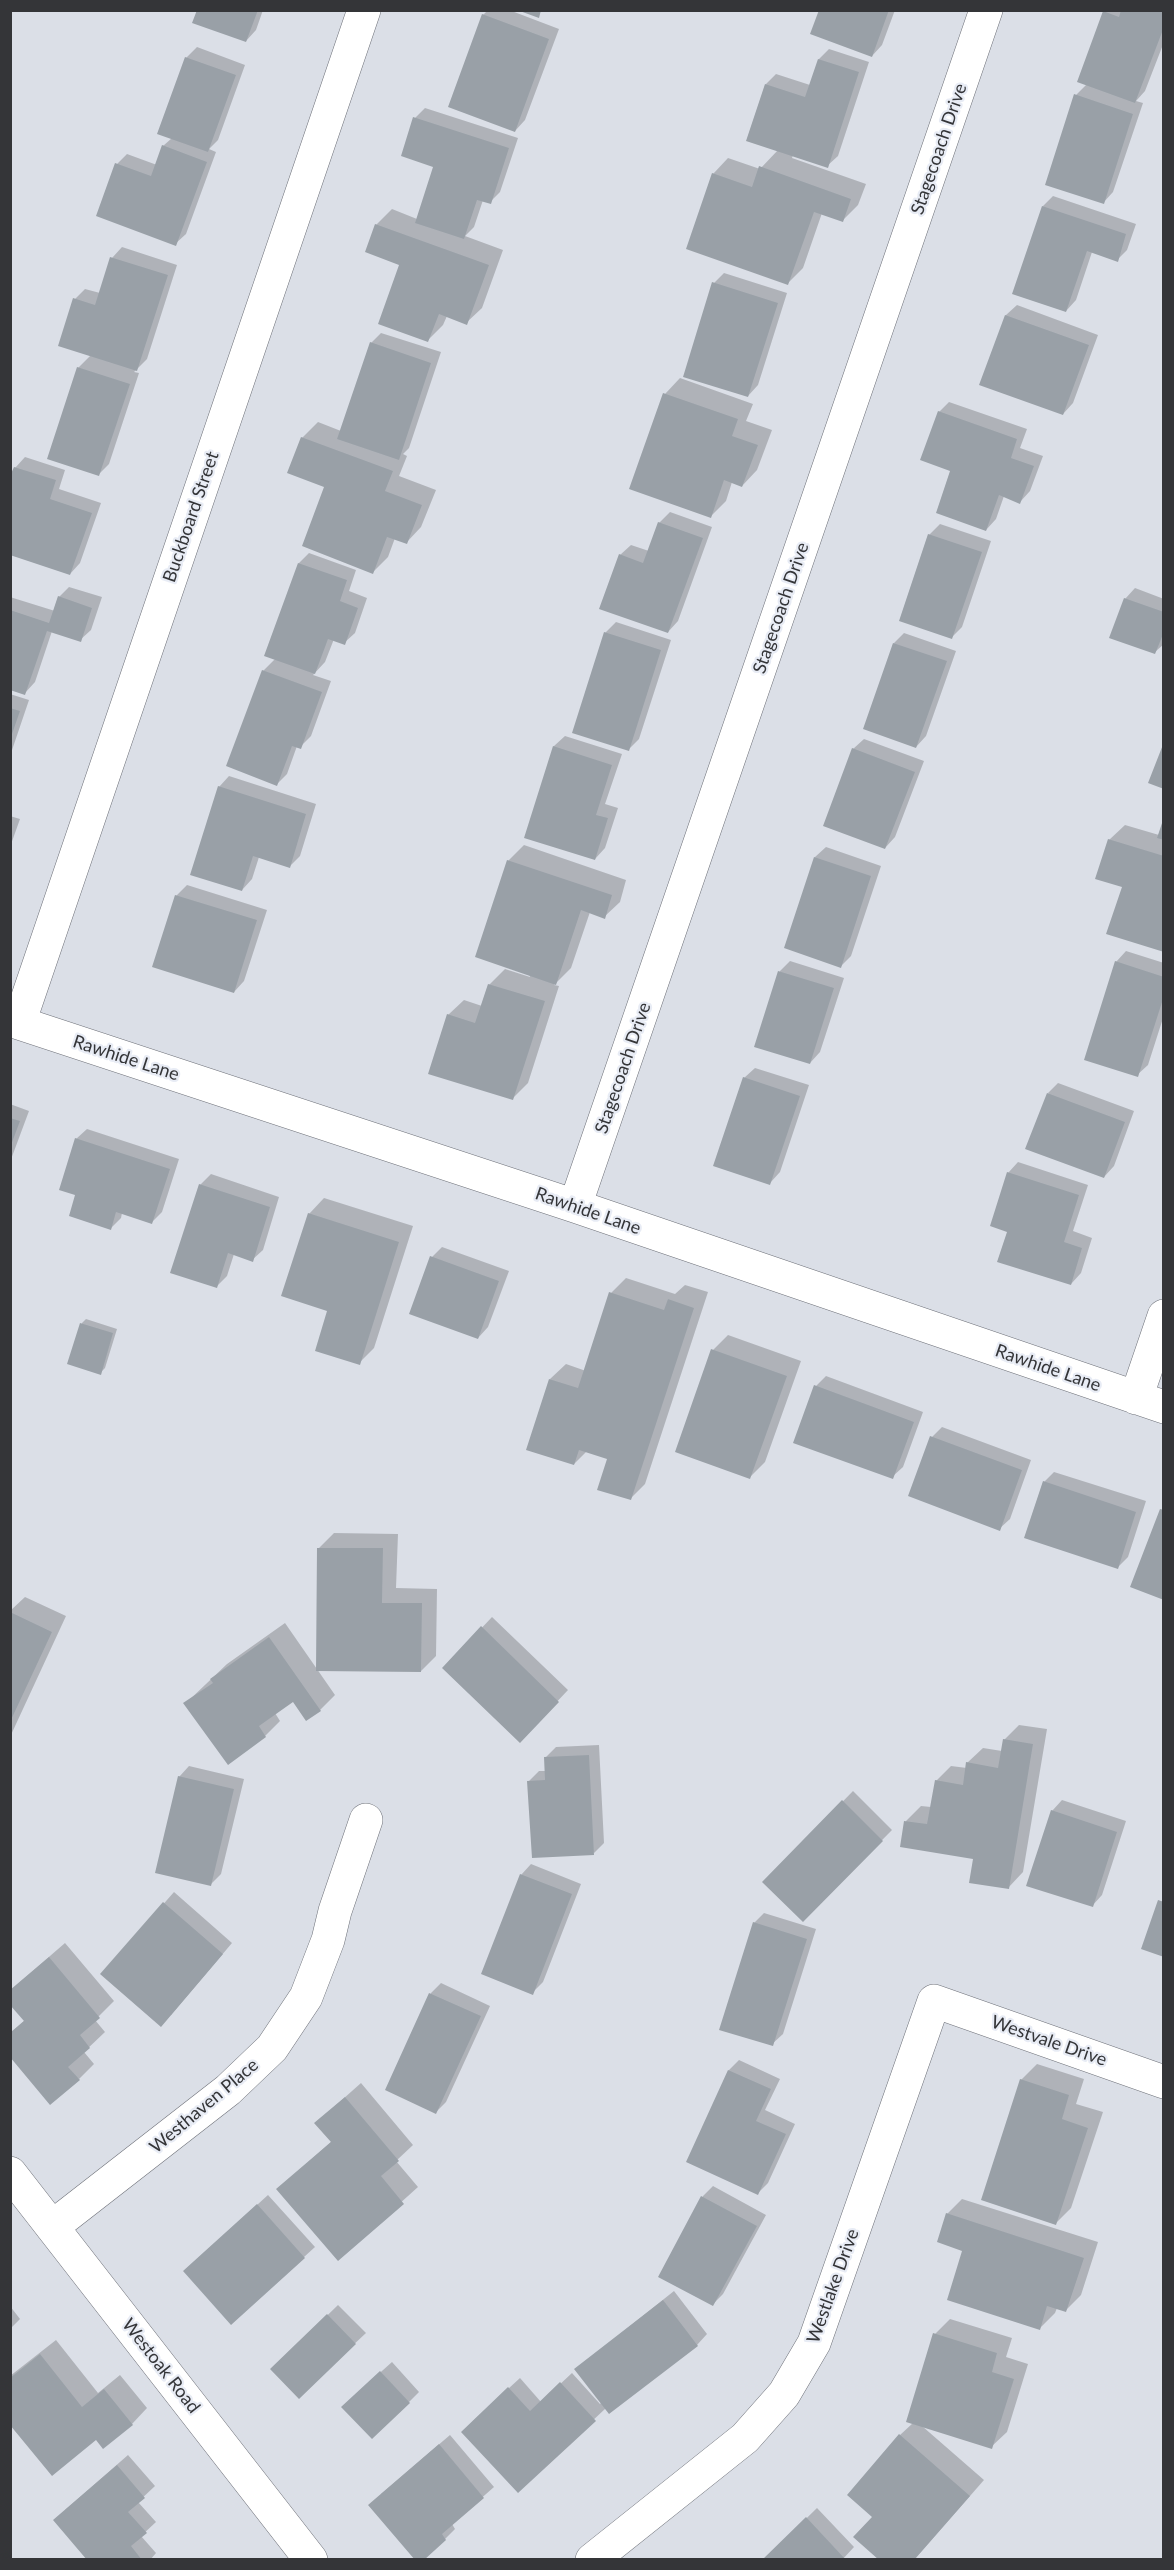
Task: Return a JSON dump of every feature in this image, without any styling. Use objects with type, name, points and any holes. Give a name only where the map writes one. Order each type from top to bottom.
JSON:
[{"type":"street","name":"Buckboard Street","points":[[15,1021],[364,10]]},
{"type":"street","name":"Stagecoach Drive","points":[[575,1206],[986,10]]},
{"type":"street","name":"Rawhide Lane","points":[[15,1021],[575,1206],[1150,1402]]},
{"type":"street","points":[[1150,1402],[1164,1316]]},
{"type":"street","name":"Westhaven Place","points":[[52,2227],[228,2090],[272,2048],[306,1997],[328,1940],[335,1911],[366,1820]]},
{"type":"street","name":"Westvale Drive","points":[[934,2001],[1164,2082]]},
{"type":"street","name":"Westlake Drive","points":[[592,2559],[745,2438],[784,2394],[814,2343],[934,2001]]},
{"type":"street","name":"Westoak Road","points":[[10,2173],[311,2559]]},
{"type":"building","points":[[197,10],[258,10],[246,42],[192,23]]},
{"type":"building","points":[[517,10],[541,10],[539,18]]},
{"type":"building","points":[[819,10],[889,10],[872,57],[810,34]]},
{"type":"building","points":[[1121,10],[1164,10],[1164,27],[1135,103],[1077,82],[1103,11],[1119,17]]},
{"type":"building","points":[[482,14],[549,39],[515,132],[448,107]]},
{"type":"building","points":[[185,57],[236,75],[208,152],[157,134]]},
{"type":"building","points":[[818,59],[859,72],[828,168],[746,141],[765,84],[805,97]]},
{"type":"building","points":[[1074,94],[1133,114],[1104,204],[1045,185]]},
{"type":"building","points":[[413,117],[509,148],[491,204],[477,200],[464,239],[415,223],[433,167],[401,156]]},
{"type":"building","points":[[162,145],[207,162],[176,246],[96,216],[115,163],[151,176]]},
{"type":"building","points":[[759,166],[851,199],[843,222],[814,212],[788,285],[686,249],[712,173],[752,187]]},
{"type":"building","points":[[1042,206],[1126,234],[1118,262],[1087,251],[1066,312],[1012,294]]},
{"type":"building","points":[[375,224],[489,265],[467,325],[439,314],[428,342],[378,324],[399,265],[365,252]]},
{"type":"building","points":[[110,257],[168,275],[137,371],[58,346],[73,298],[95,305]]},
{"type":"building","points":[[712,282],[778,303],[748,397],[683,377]]},
{"type":"building","points":[[1005,315],[1089,345],[1063,415],[979,385]]},
{"type":"building","points":[[370,342],[431,363],[399,460],[337,439]]},
{"type":"building","points":[[77,367],[130,384],[99,476],[47,459]]},
{"type":"building","points":[[663,393],[738,419],[732,436],[758,445],[742,487],[724,480],[711,518],[629,489]]},
{"type":"building","points":[[938,411],[1017,439],[1011,458],[1034,466],[1020,504],[999,495],[986,531],[936,513],[950,471],[920,460]]},
{"type":"building","points":[[301,437],[393,471],[385,491],[422,505],[407,544],[387,537],[373,574],[302,546],[324,487],[287,473]]},
{"type":"building","points":[[14,467],[56,480],[50,499],[92,513],[70,575],[10,555],[10,476]]},
{"type":"building","points":[[658,522],[703,538],[668,633],[599,609],[619,554],[643,563]]},
{"type":"building","points":[[928,534],[982,552],[952,639],[899,621]]},
{"type":"building","points":[[298,563],[347,580],[340,601],[358,608],[345,645],[328,639],[315,674],[264,656]]},
{"type":"building","points":[[58,596],[92,608],[81,642],[47,631],[25,695],[10,690],[10,610],[49,623]]},
{"type":"building","points":[[1124,598],[1164,612],[1164,632],[1155,654],[1109,638]]},
{"type":"building","points":[[604,632],[661,650],[629,751],[572,733]]},
{"type":"building","points":[[893,643],[947,661],[916,748],[863,729]]},
{"type":"building","points":[[262,670],[322,692],[301,749],[292,746],[277,786],[226,766]]},
{"type":"building","points":[[10,708],[20,711],[11,737],[10,737]]},
{"type":"building","points":[[1164,742],[1164,789],[1148,783]]},
{"type":"building","points":[[553,746],[612,765],[596,815],[608,818],[595,860],[524,838]]},
{"type":"building","points":[[852,748],[915,772],[885,849],[823,826]]},
{"type":"building","points":[[218,786],[306,814],[290,868],[253,856],[242,891],[190,875]]},
{"type":"building","points":[[1164,820],[1164,840],[1157,838]]},
{"type":"building","points":[[1108,839],[1164,856],[1164,952],[1106,934],[1122,887],[1095,879]]},
{"type":"building","points":[[814,857],[871,876],[841,968],[784,948]]},
{"type":"building","points":[[507,860],[612,895],[605,919],[581,910],[556,985],[475,957]]},
{"type":"building","points":[[175,895],[257,920],[234,993],[152,967]]},
{"type":"building","points":[[1115,961],[1164,977],[1164,996],[1138,1077],[1084,1060]]},
{"type":"building","points":[[778,971],[834,988],[810,1064],[754,1047]]},
{"type":"building","points":[[488,984],[545,1001],[513,1100],[428,1074],[447,1014],[475,1023]]},
{"type":"building","points":[[743,1077],[800,1096],[770,1185],[713,1166]]},
{"type":"building","points":[[1047,1093],[1125,1122],[1104,1178],[1025,1149]]},
{"type":"building","points":[[10,1118],[20,1121],[11,1145],[10,1145]]},
{"type":"building","points":[[75,1138],[170,1169],[152,1224],[116,1212],[111,1230],[69,1216],[75,1195],[59,1190]]},
{"type":"building","points":[[1007,1172],[1079,1195],[1064,1242],[1082,1248],[1071,1285],[997,1262],[1007,1232],[990,1226]]},
{"type":"building","points":[[199,1184],[270,1207],[253,1262],[228,1253],[217,1288],[170,1273]]},
{"type":"building","points":[[308,1213],[399,1242],[360,1365],[315,1351],[327,1311],[281,1296]]},
{"type":"building","points":[[430,1256],[499,1281],[478,1339],[409,1314]]},
{"type":"building","points":[[609,1292],[664,1310],[668,1299],[694,1308],[631,1500],[597,1490],[607,1459],[579,1450],[574,1465],[526,1450],[549,1379],[578,1388]]},
{"type":"building","points":[[80,1323],[113,1333],[101,1375],[67,1364]]},
{"type":"building","points":[[711,1349],[787,1376],[750,1479],[675,1452]]},
{"type":"building","points":[[814,1385],[914,1422],[893,1479],[793,1443]]},
{"type":"building","points":[[930,1436],[1022,1470],[1000,1531],[908,1496]]},
{"type":"building","points":[[1043,1481],[1136,1512],[1118,1569],[1024,1538]]},
{"type":"building","points":[[1160,1509],[1164,1510],[1164,1600],[1130,1587]]},
{"type":"building","points":[[317,1548],[383,1548],[382,1603],[422,1603],[421,1672],[316,1671]]},
{"type":"building","points":[[10,1612],[52,1632],[10,1722]]},
{"type":"building","points":[[481,1626],[559,1702],[520,1743],[442,1668]]},
{"type":"building","points":[[269,1637],[321,1711],[306,1721],[293,1702],[259,1726],[266,1737],[228,1765],[183,1703],[213,1683],[210,1679]]},
{"type":"building","points":[[1003,1739],[1033,1744],[1009,1889],[969,1883],[973,1859],[900,1847],[904,1821],[927,1824],[935,1780],[963,1785],[966,1762],[998,1768]]},
{"type":"building","points":[[589,1755],[594,1855],[532,1858],[527,1781],[545,1780],[544,1757]]},
{"type":"building","points":[[178,1776],[234,1789],[211,1886],[155,1873]]},
{"type":"building","points":[[842,1800],[883,1841],[803,1922],[762,1882]]},
{"type":"building","points":[[1051,1810],[1117,1832],[1093,1907],[1026,1886]]},
{"type":"building","points":[[520,1874],[572,1894],[533,1995],[481,1974]]},
{"type":"building","points":[[1158,1900],[1164,1902],[1164,1957],[1141,1949]]},
{"type":"building","points":[[163,1902],[223,1954],[161,2027],[100,1974]]},
{"type":"building","points":[[753,1922],[807,1939],[773,2046],[719,2030]]},
{"type":"building","points":[[49,1957],[100,2018],[80,2035],[90,2048],[68,2067],[80,2080],[50,2105],[10,2057],[10,2033],[24,2021],[10,2005],[10,1990]]},
{"type":"building","points":[[429,1993],[481,2016],[436,2114],[385,2090]]},
{"type":"building","points":[[728,2070],[771,2089],[756,2121],[786,2134],[758,2195],[686,2162]]},
{"type":"building","points":[[1020,2079],[1069,2095],[1062,2119],[1088,2128],[1056,2225],[981,2200]]},
{"type":"building","points":[[345,2097],[399,2161],[381,2176],[404,2204],[338,2261],[276,2189],[331,2142],[314,2123]]},
{"type":"building","points":[[701,2196],[757,2226],[713,2306],[658,2277]]},
{"type":"building","points":[[257,2204],[305,2258],[231,2325],[183,2271]]},
{"type":"building","points":[[946,2213],[1084,2258],[1066,2312],[1047,2306],[1040,2330],[947,2300],[962,2251],[937,2242]]},
{"type":"building","points":[[663,2300],[698,2346],[609,2414],[574,2369]]},
{"type":"building","points":[[327,2314],[356,2344],[299,2399],[270,2369]]},
{"type":"building","points":[[933,2333],[997,2353],[992,2372],[1014,2379],[992,2449],[906,2422]]},
{"type":"building","points":[[40,2354],[82,2407],[104,2389],[133,2425],[103,2449],[96,2440],[52,2476],[10,2425],[10,2378]]},
{"type":"building","points":[[380,2371],[410,2403],[372,2439],[341,2407]]},
{"type":"building","points":[[560,2382],[596,2421],[518,2493],[461,2432],[508,2387],[530,2411]]},
{"type":"building","points":[[899,2434],[970,2496],[914,2560],[879,2560],[853,2537],[872,2517],[847,2495]]},
{"type":"building","points":[[439,2444],[484,2498],[442,2534],[446,2540],[424,2560],[415,2560],[368,2505]]},
{"type":"building","points":[[117,2465],[145,2498],[128,2512],[147,2533],[131,2546],[142,2560],[87,2560],[53,2520]]},
{"type":"building","points":[[806,2517],[846,2560],[762,2560]]}]
